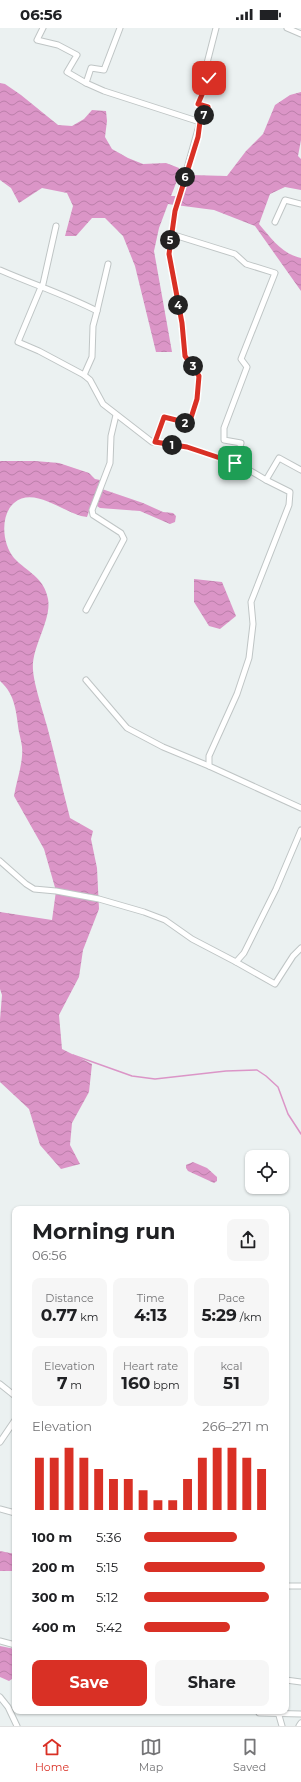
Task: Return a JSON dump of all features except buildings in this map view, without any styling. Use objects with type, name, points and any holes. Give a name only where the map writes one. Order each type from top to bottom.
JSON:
[{"type":"street","points":[[43,28],[37,40],[58,45],[77,55],[67,72],[104,91],[200,122]]},
{"type":"street","points":[[86,83],[91,68],[104,70],[120,28]]},
{"type":"street","points":[[155,442],[164,417],[185,423],[190,421],[197,399],[200,380],[199,376],[185,356],[182,323],[169,254],[175,211],[198,137],[200,122],[208,107],[198,104],[209,78],[210,70],[206,67],[216,28]]},
{"type":"street","points":[[287,28],[301,34]]},
{"type":"street","points":[[275,222],[285,200],[301,204]]},
{"type":"street","points":[[56,226],[41,287],[18,342],[84,375],[90,380],[103,404],[116,415],[155,442],[187,447],[235,463],[290,492],[289,505],[251,602],[253,624],[249,658],[237,694],[209,756],[208,766]]},
{"type":"street","points":[[171,234],[235,254],[246,264],[275,274],[241,359],[247,367],[224,428],[224,440],[241,443],[235,463]]},
{"type":"street","points":[[84,375],[92,357],[93,326],[108,264]]},
{"type":"street","points":[[0,270],[97,311]]},
{"type":"street","points":[[86,610],[124,539],[121,533],[94,515],[92,510],[110,463],[111,436],[116,415]]},
{"type":"street","points":[[266,480],[279,458],[301,470]]},
{"type":"street","points":[[86,680],[127,728],[163,747],[301,808]]},
{"type":"street","points":[[236,962],[244,953],[276,889],[301,830]]},
{"type":"street","points":[[0,861],[26,884],[34,889],[69,893],[99,899],[144,912],[165,920],[192,938],[275,984],[293,956],[301,948]]},
{"type":"street","points":[[0,1384],[12,1394]]},
{"type":"street","points":[[0,1442],[12,1424]]},
{"type":"street","points":[[0,1509],[12,1512]]},
{"type":"street","points":[[289,1586],[301,1586]]},
{"type":"street","points":[[0,1641],[12,1644]]},
{"type":"street","points":[[289,1680],[301,1682]]},
{"type":"street","points":[[0,1697],[8,1706],[17,1726]]},
{"type":"street","points":[[289,1713],[301,1714]]},
{"type":"street","points":[[279,1714],[282,1726]]},
{"type":"water","points":[[0,83],[5,84],[21,95],[58,125],[72,126],[84,119],[92,110],[106,111],[107,121],[105,137],[112,149],[143,164],[166,163],[179,168],[178,178],[171,196],[183,196],[191,175],[227,176],[246,151],[263,134],[275,105],[290,95],[301,92],[301,140],[298,156],[301,159],[301,190],[285,187],[270,194],[259,224],[283,249],[294,256],[301,258],[301,291],[255,226],[214,210],[168,204],[159,228],[154,251],[172,352],[156,352],[135,266],[123,236],[105,218],[92,218],[76,236],[65,236],[73,206],[67,193],[42,188],[19,203],[11,188],[0,180]]},
{"type":"water","points":[[0,461],[59,463],[89,473],[95,479],[100,480],[87,517],[78,515],[41,499],[31,497],[22,498],[9,508],[6,515],[4,530],[7,545],[14,558],[39,580],[46,591],[48,599],[47,616],[33,661],[34,676],[70,818],[93,831],[91,839],[97,868],[99,909],[83,950],[79,977],[59,1015],[62,1049],[92,1064],[89,1092],[72,1123],[70,1145],[80,1164],[61,1169],[40,1145],[29,1109],[0,1082],[0,1020],[2,995],[0,989],[0,912],[52,920],[56,891],[44,849],[14,796],[21,766],[22,744],[12,698],[5,686],[0,681]]},
{"type":"water","points":[[102,489],[143,503],[163,512],[173,513],[176,516],[175,522],[170,524],[140,511],[100,508],[97,506]]},
{"type":"water","points":[[194,579],[222,582],[236,616],[220,629],[209,626],[194,602]]},
{"type":"water","points":[[193,1162],[207,1168],[217,1177],[217,1181],[214,1183],[188,1171],[186,1165]]},
{"type":"water","points":[[0,1551],[12,1553],[12,1571],[0,1571]]},
{"type":"water","points":[[0,1646],[12,1648],[12,1679],[9,1681],[0,1677]]},
{"type":"waterway","points":[[73,1055],[132,1076],[155,1079],[226,1071],[257,1070],[278,1087],[288,1114],[301,1134]]},
{"type":"route","points":[[209,78],[198,104],[208,107],[200,122],[198,137],[185,174],[175,211],[169,254],[182,323],[182,340],[185,356],[199,376],[200,380],[197,399],[190,421],[185,423],[164,417],[155,442],[187,447],[235,463]]}]
